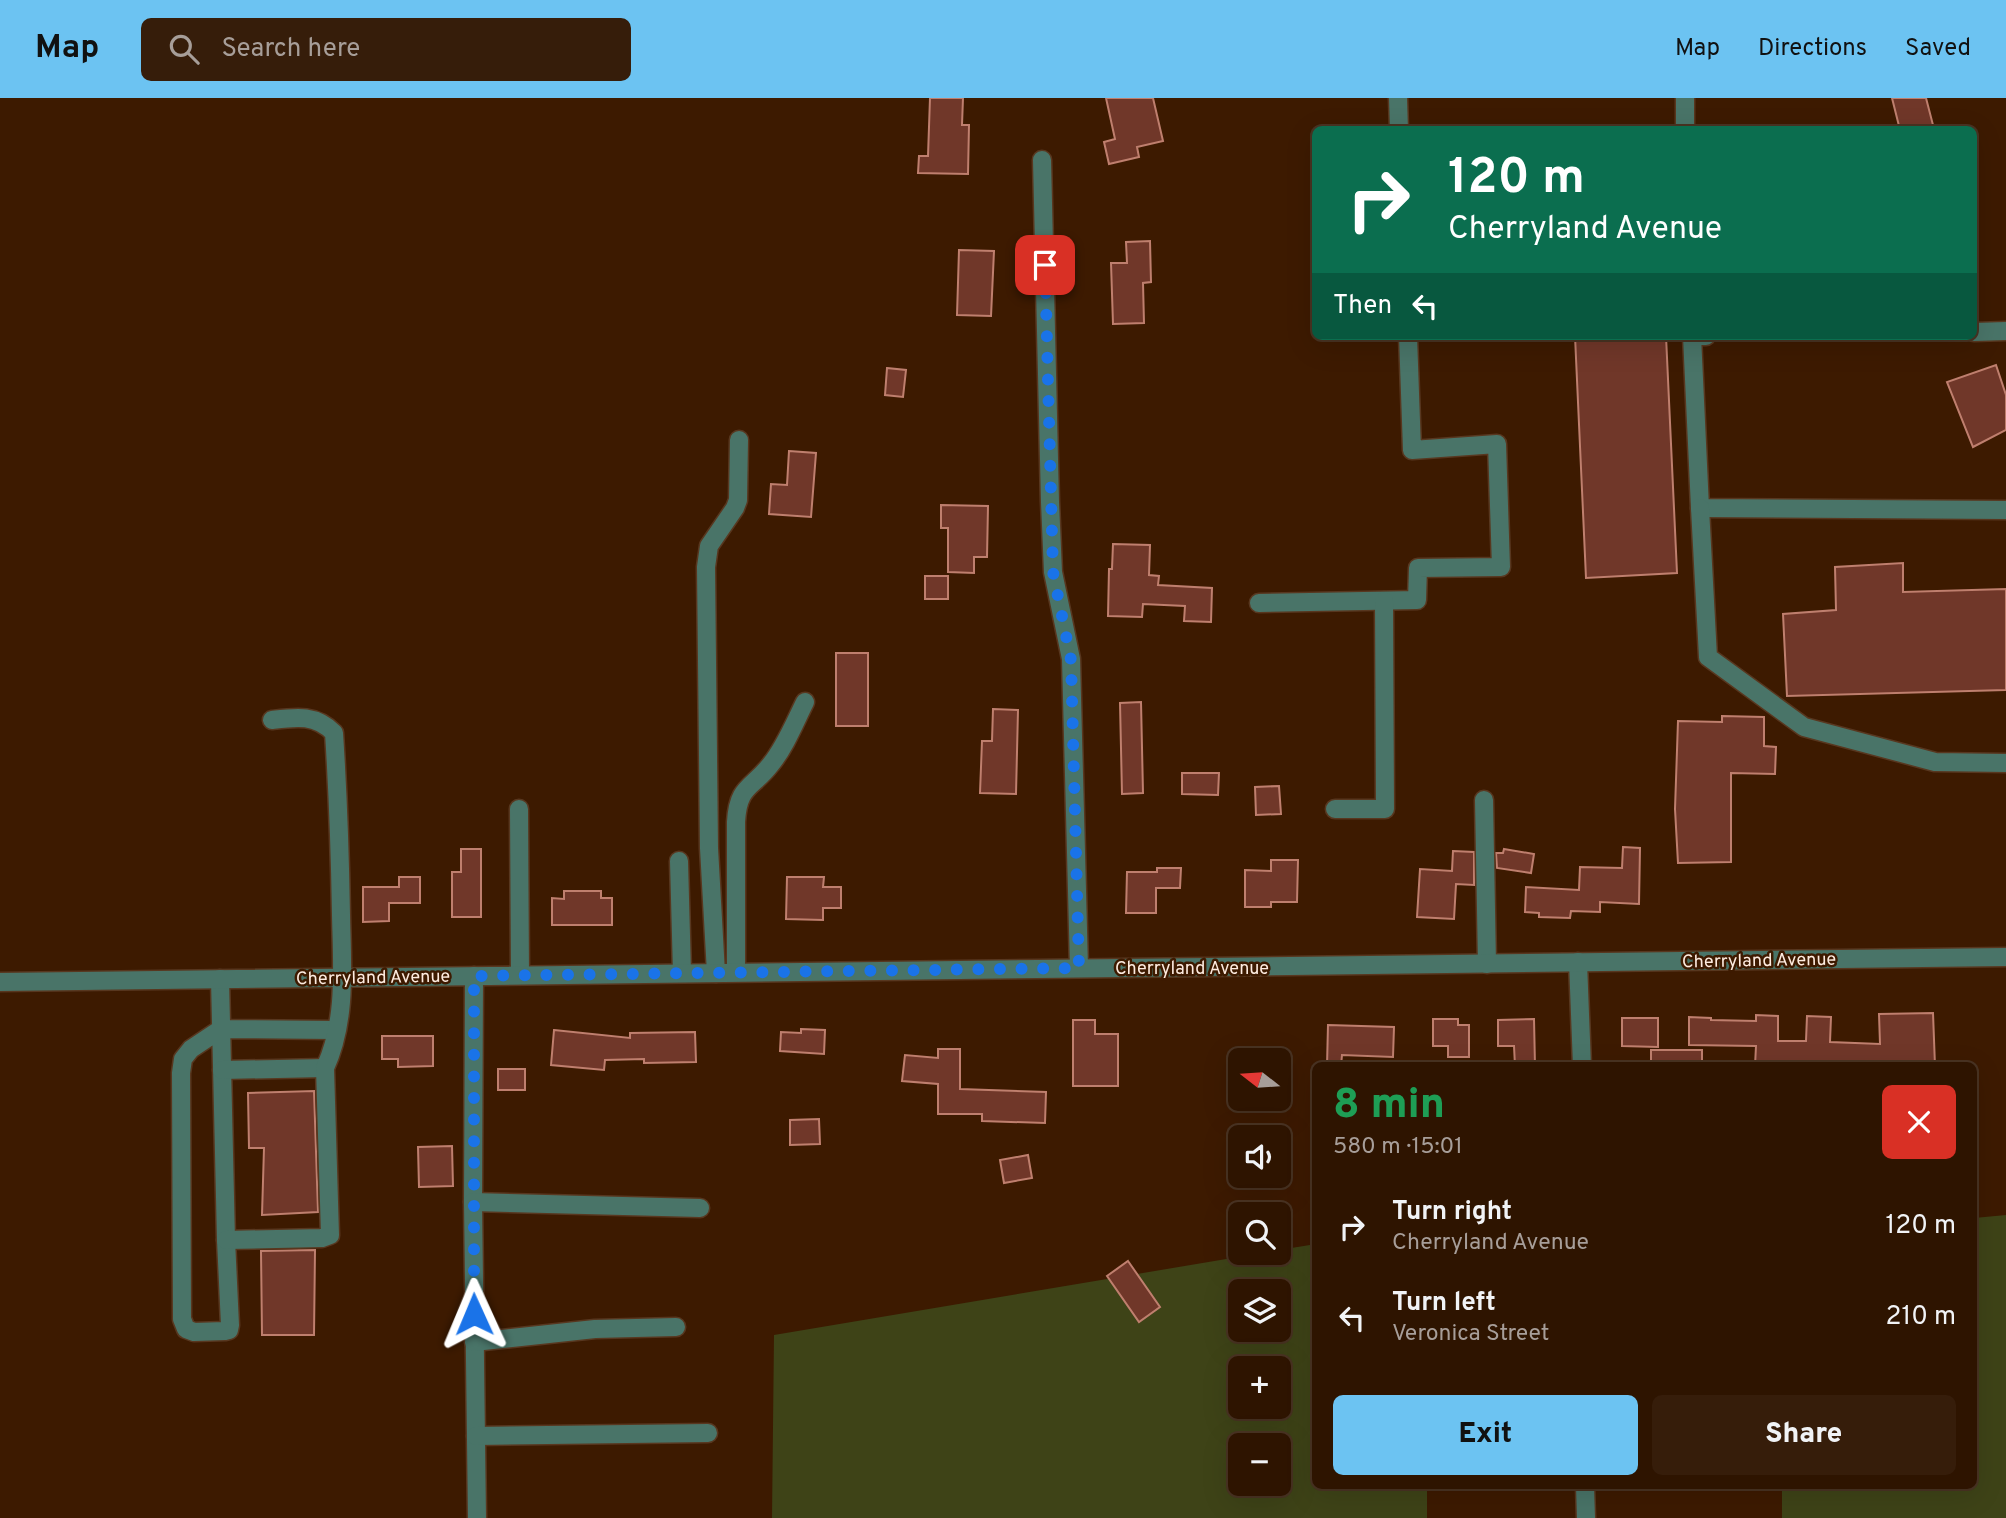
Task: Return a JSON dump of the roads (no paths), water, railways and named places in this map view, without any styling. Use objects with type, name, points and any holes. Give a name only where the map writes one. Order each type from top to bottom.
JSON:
[{"type":"street","points":[[1398,98],[1399,126]]},
{"type":"street","points":[[1685,98],[1685,126]]},
{"type":"street","points":[[1042,160],[1050,513],[1053,572],[1071,660],[1079,968]]},
{"type":"street","points":[[1977,332],[2006,331]]},
{"type":"street","points":[[1259,603],[1417,600],[1418,568],[1501,566],[1497,444],[1412,450],[1408,340]]},
{"type":"street","points":[[1692,340],[1708,657],[1804,727],[1935,762],[2006,763]]},
{"type":"street","points":[[716,973],[709,848],[706,567],[709,546],[735,509],[738,500],[739,440]]},
{"type":"street","points":[[1700,508],[2006,510]]},
{"type":"street","points":[[1335,810],[1385,809],[1384,601]]},
{"type":"street","points":[[736,972],[736,822],[739,798],[772,764],[805,702]]},
{"type":"street","points":[[226,1240],[322,1238],[330,1235],[325,1068],[331,1055],[342,1006],[340,830],[334,733],[325,723],[312,719],[272,720]]},
{"type":"street","points":[[1484,800],[1487,964]]},
{"type":"street","points":[[519,809],[520,975]]},
{"type":"street","points":[[679,861],[682,973]]},
{"type":"street","name":"Cherryland Avenue","points":[[0,982],[2006,957]]},
{"type":"street","points":[[1578,962],[1582,1062]]},
{"type":"street","points":[[474,976],[473,1202],[477,1518]]},
{"type":"street","points":[[220,979],[221,1029],[226,1240],[229,1330],[194,1332],[186,1329],[182,1319],[183,1059],[191,1049],[221,1029],[335,1030]]},
{"type":"street","points":[[222,1070],[325,1068]]},
{"type":"street","points":[[473,1202],[700,1208]]},
{"type":"street","points":[[474,1342],[595,1329],[676,1327]]},
{"type":"street","points":[[476,1436],[708,1433]]},
{"type":"street","points":[[1585,1489],[1586,1518]]}]
